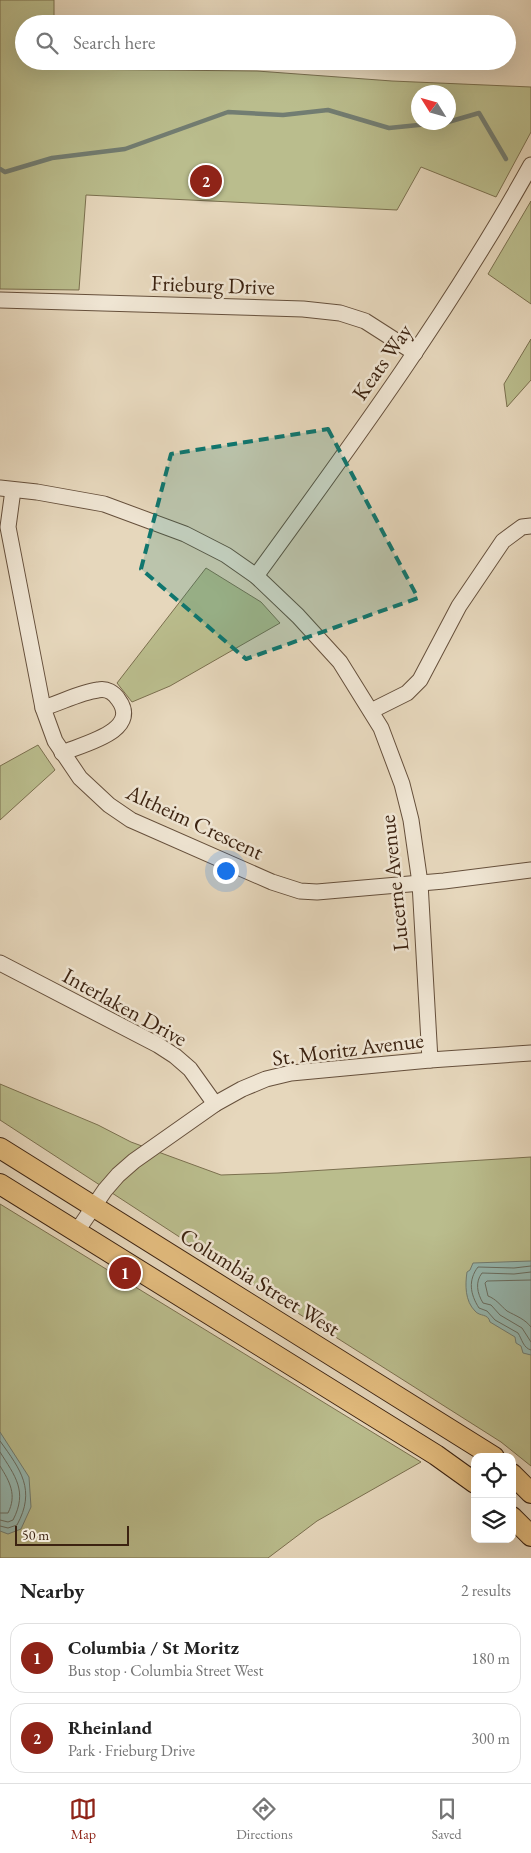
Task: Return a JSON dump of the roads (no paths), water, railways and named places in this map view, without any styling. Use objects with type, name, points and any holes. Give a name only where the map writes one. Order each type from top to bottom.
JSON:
[{"type":"main road","name":"Columbia Street West","points":[[0,1148],[488,1453]]},
{"type":"main road","points":[[0,1184],[436,1455],[471,1480]]},
{"type":"main road","points":[[516,1478],[531,1493]]},
{"type":"main road","points":[[516,1521],[531,1536]]},
{"type":"street","name":"Keats Way","points":[[256,576],[414,353],[497,226],[531,164]]},
{"type":"street","name":"Frieburg Drive","points":[[0,300],[303,309],[340,313],[365,321],[414,353]]},
{"type":"street","name":"Lucerne Avenue","points":[[6,489],[37,492],[104,504],[186,534],[226,555],[256,576],[298,616],[340,662],[381,728],[402,784],[411,820],[420,883],[430,1060]]},
{"type":"street","name":"Altheim Crescent","points":[[6,489],[8,527],[43,708],[55,741],[80,778],[94,792],[125,816],[272,882],[300,891],[317,892],[420,883],[531,870]]},
{"type":"street","points":[[371,711],[407,693],[420,680],[459,606],[503,541],[522,527],[531,526]]},
{"type":"street","points":[[43,708],[100,689],[113,694],[123,707],[125,717],[120,726],[110,733],[62,753]]},
{"type":"street","name":"Interlaken Drive","points":[[0,963],[158,1044],[190,1069],[215,1104]]},
{"type":"street","name":"St. Moritz Avenue","points":[[77,1231],[93,1206],[118,1175],[134,1161],[215,1104],[242,1089],[266,1079],[291,1073],[531,1053]]},
{"type":"water","points":[[531,1261],[531,1355],[523,1353],[521,1346],[516,1343],[515,1337],[490,1322],[488,1317],[475,1311],[469,1303],[466,1293],[466,1282],[467,1272],[473,1263]]},
{"type":"water","points":[[0,1432],[29,1477],[31,1507],[21,1529],[8,1534],[0,1531]]},
{"type":"waterway","points":[[0,169],[5,172],[52,158],[125,149],[228,112],[283,115],[328,110],[389,128],[411,126]]},
{"type":"waterway","points":[[456,120],[479,113],[506,159]]},
{"type":"place","name":"Rheinland","points":[[206,181]]},
{"type":"place","name":"Columbia / St Moritz","points":[[125,1273]]}]
